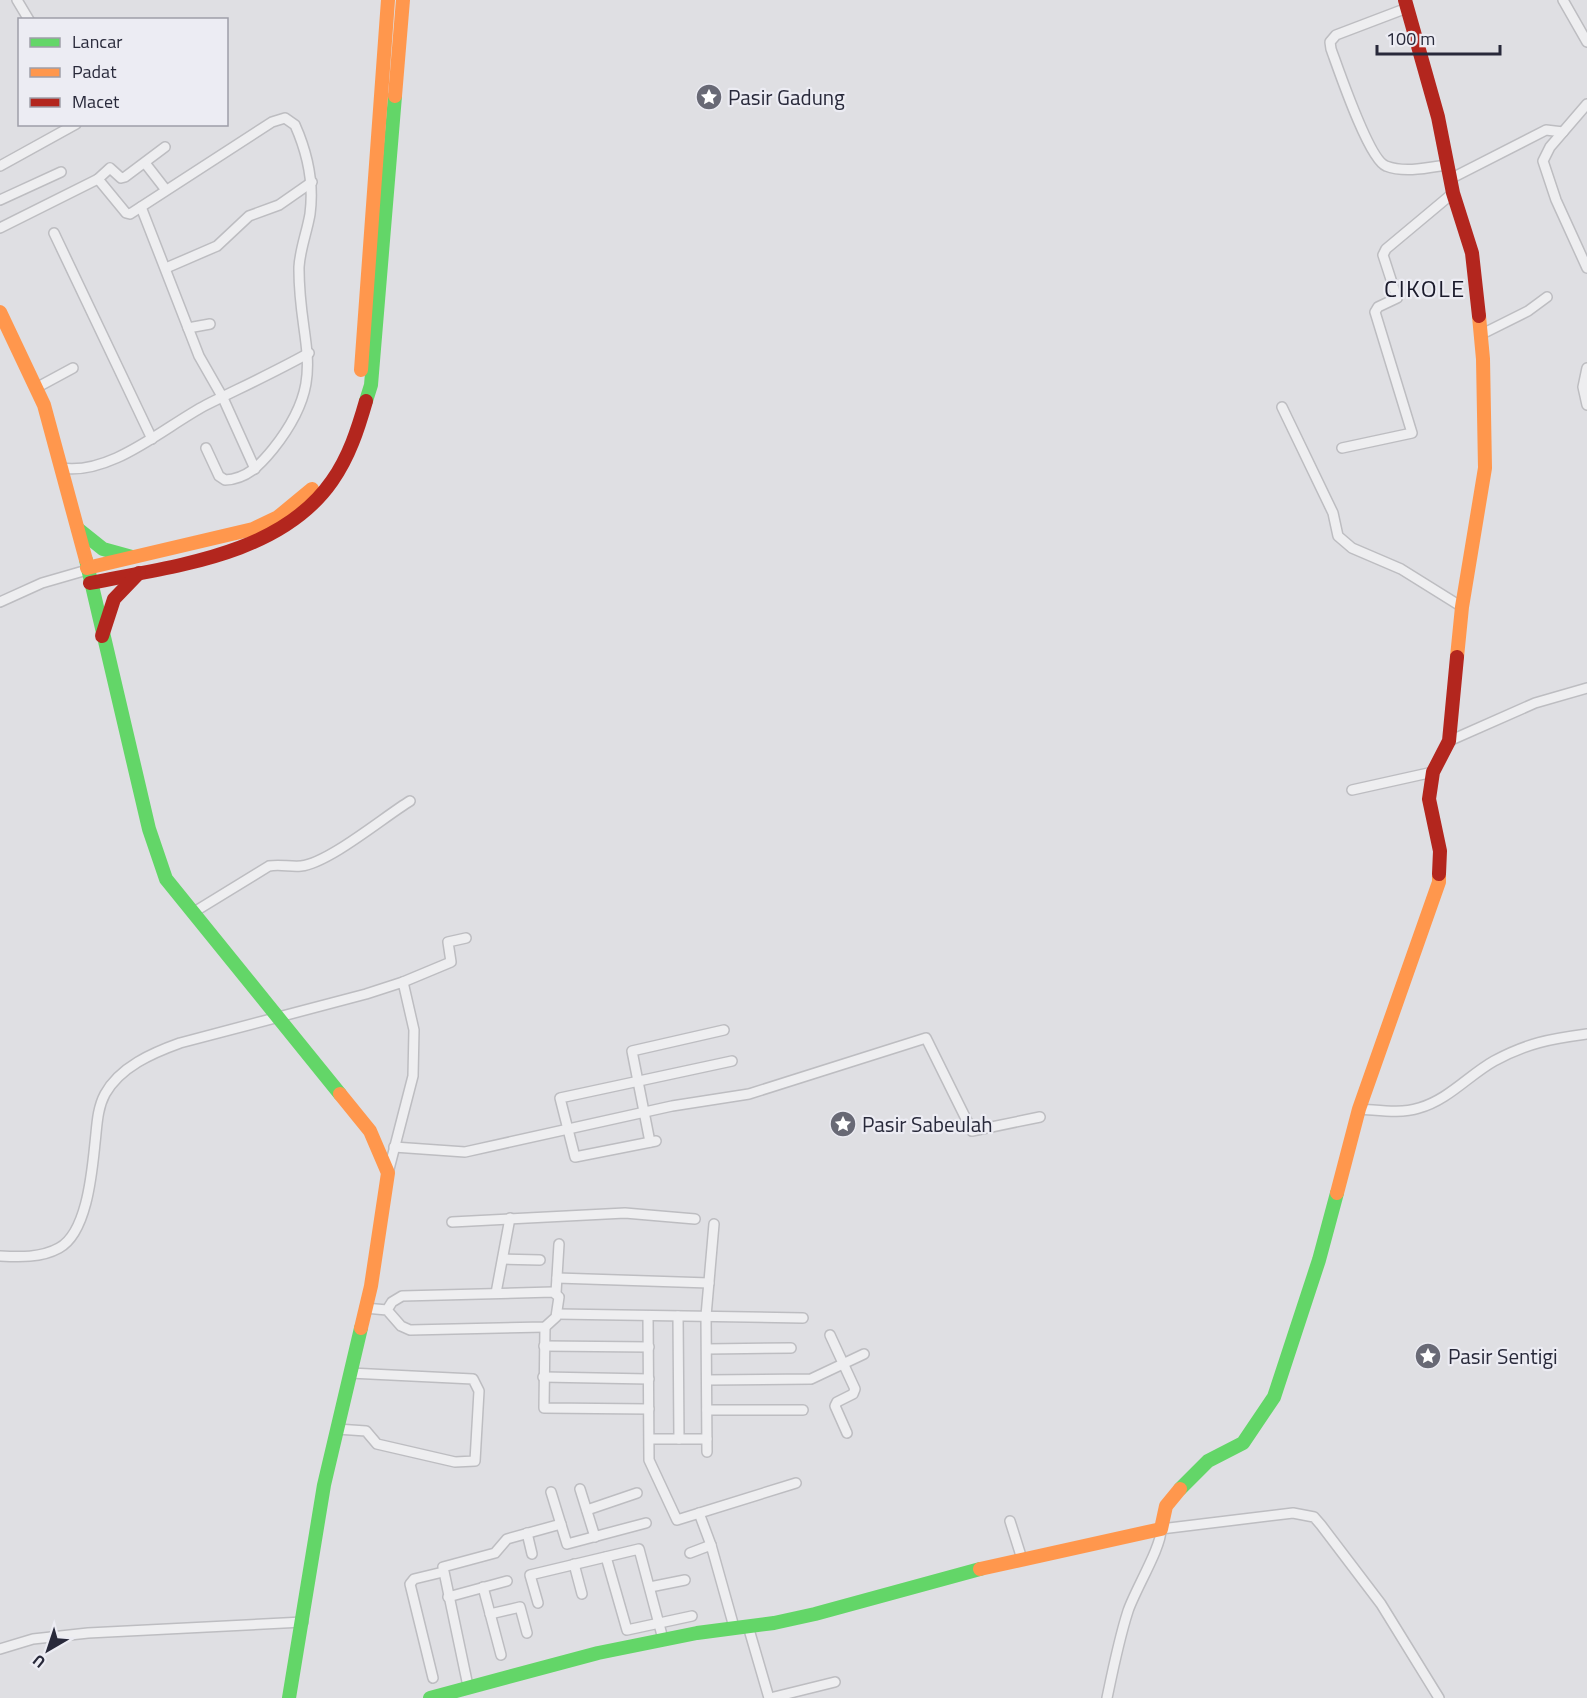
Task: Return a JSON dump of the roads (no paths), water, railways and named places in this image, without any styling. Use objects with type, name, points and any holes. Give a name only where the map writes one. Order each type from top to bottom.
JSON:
[{"type":"main road","points":[[391,7],[403,0]]},
{"type":"main road","points":[[430,1698],[468,1686],[663,1640],[815,1614],[965,1572],[1161,1529],[1166,1506],[1181,1487],[1208,1461],[1243,1443],[1274,1397],[1319,1260],[1359,1108],[1438,882],[1440,850],[1429,799],[1433,772],[1449,741],[1462,608],[1485,468],[1480,335],[1472,253],[1451,186],[1438,117],[1406,4]]},
{"type":"main road","points":[[88,574],[134,558],[227,537],[278,517],[301,500],[335,458],[354,412],[360,383],[391,7]]},
{"type":"main road","points":[[88,574],[140,572],[232,552],[284,528],[307,510],[326,488],[356,440],[370,385],[391,7]]},
{"type":"main road","points":[[0,312],[44,405],[78,529],[149,829],[166,879],[370,1131],[387,1173],[384,1211],[365,1308],[324,1485],[289,1698]]},
{"type":"main road","points":[[78,529],[103,549],[134,558]]},
{"type":"main road","points":[[102,636],[114,598],[140,572]]},
{"type":"street","points":[[17,0],[28,18]]},
{"type":"street","points":[[1563,0],[1587,42]]},
{"type":"street","points":[[1406,4],[1336,35],[1330,42],[1331,49],[1359,122],[1379,161],[1387,166],[1411,169],[1446,165]]},
{"type":"street","points":[[1587,105],[1545,153],[1543,162],[1556,200],[1587,268]]},
{"type":"street","points":[[98,179],[126,213],[141,207],[272,122],[285,118],[297,128],[312,182],[310,212],[299,266],[309,353],[309,378],[304,397],[275,446],[255,469],[241,477],[225,480],[219,476],[206,448]]},
{"type":"street","points":[[0,166],[72,126]]},
{"type":"street","points":[[1342,448],[1412,433],[1375,312],[1378,307],[1397,297],[1384,252],[1451,186],[1546,130],[1563,132]]},
{"type":"street","points":[[0,228],[98,179],[110,168],[123,178],[165,147]]},
{"type":"street","points":[[145,163],[166,190]]},
{"type":"street","points":[[0,200],[61,172]]},
{"type":"street","points":[[166,268],[216,246],[249,216],[279,205],[312,182]]},
{"type":"street","points":[[141,207],[199,356],[223,398],[255,469]]},
{"type":"street","points":[[54,233],[152,439]]},
{"type":"street","points":[[1480,335],[1528,311],[1548,297]]},
{"type":"street","points":[[188,328],[210,324]]},
{"type":"street","points":[[61,468],[79,471],[89,469],[152,439],[223,398],[309,353]]},
{"type":"street","points":[[36,388],[73,368]]},
{"type":"street","points":[[1587,368],[1583,387],[1587,405]]},
{"type":"street","points":[[1282,406],[1333,513],[1338,536],[1352,548],[1401,569],[1462,608]]},
{"type":"street","points":[[0,602],[42,583],[88,574]]},
{"type":"street","points":[[1449,741],[1535,703],[1587,688]]},
{"type":"street","points":[[1352,790],[1433,772]]},
{"type":"street","points":[[194,912],[268,866],[301,866],[316,861],[375,827],[410,801]]},
{"type":"street","points":[[0,1256],[38,1255],[59,1248],[70,1238],[77,1226],[91,1183],[99,1108],[106,1092],[125,1070],[157,1052],[180,1043],[403,982],[451,962],[448,942],[466,938]]},
{"type":"street","points":[[387,1173],[413,1076],[414,1030],[403,982]]},
{"type":"street","points":[[724,1030],[632,1051],[638,1081],[644,1112],[653,1142],[575,1157],[561,1098],[638,1081],[732,1061]]},
{"type":"street","points":[[1359,1108],[1406,1111],[1421,1108],[1436,1102],[1494,1062],[1525,1046],[1547,1038],[1587,1034]]},
{"type":"street","points":[[394,1147],[465,1152],[644,1112],[749,1094],[926,1038],[972,1131],[1040,1117]]},
{"type":"street","points":[[452,1222],[625,1213],[695,1219]]},
{"type":"street","points":[[496,1293],[510,1218]]},
{"type":"street","points":[[707,1452],[706,1316],[714,1224]]},
{"type":"street","points":[[559,1244],[557,1314],[545,1327],[544,1408],[649,1409]]},
{"type":"street","points":[[503,1259],[540,1260]]},
{"type":"street","points":[[557,1278],[709,1283]]},
{"type":"street","points":[[387,1310],[392,1302],[402,1296],[556,1293]]},
{"type":"street","points":[[365,1308],[387,1310],[401,1326],[410,1329],[545,1327]]},
{"type":"street","points":[[557,1314],[803,1318]]},
{"type":"street","points":[[648,1316],[651,1468],[677,1520],[796,1483]]},
{"type":"street","points":[[678,1316],[679,1439]]},
{"type":"street","points":[[830,1335],[855,1392],[837,1402],[835,1408],[847,1433]]},
{"type":"street","points":[[544,1346],[649,1347]]},
{"type":"street","points":[[706,1349],[791,1348]]},
{"type":"street","points":[[707,1380],[811,1379],[864,1354]]},
{"type":"street","points":[[337,1429],[366,1431],[377,1444],[454,1462],[475,1461],[479,1391],[473,1379],[350,1372]]},
{"type":"street","points":[[543,1377],[649,1379]]},
{"type":"street","points":[[707,1410],[803,1410]]},
{"type":"street","points":[[650,1439],[707,1440]]},
{"type":"street","points":[[580,1489],[595,1537]]},
{"type":"street","points":[[551,1492],[567,1544],[646,1523]]},
{"type":"street","points":[[587,1510],[637,1493]]},
{"type":"street","points":[[699,1513],[770,1698],[835,1682]]},
{"type":"street","points":[[1107,1698],[1128,1613],[1141,1578],[1159,1544],[1161,1529],[1293,1513],[1314,1517],[1381,1604],[1439,1698]]},
{"type":"street","points":[[1010,1521],[1022,1559]]},
{"type":"street","points":[[433,1678],[410,1584],[414,1579],[442,1572],[447,1565],[495,1553],[503,1541],[561,1524]]},
{"type":"street","points":[[527,1533],[532,1554]]},
{"type":"street","points":[[690,1553],[711,1545]]},
{"type":"street","points":[[538,1603],[530,1575],[639,1549],[663,1640]]},
{"type":"street","points":[[606,1557],[627,1630],[692,1616]]},
{"type":"street","points":[[574,1564],[582,1594]]},
{"type":"street","points":[[442,1572],[468,1686]]},
{"type":"street","points":[[650,1587],[685,1580]]},
{"type":"street","points":[[448,1597],[507,1581]]},
{"type":"street","points":[[483,1587],[501,1655]]},
{"type":"street","points":[[490,1614],[519,1607],[527,1633]]},
{"type":"street","points":[[0,1649],[33,1639],[88,1633],[303,1622]]},
{"type":"place","name":"Pasir Gadung","points":[[709,97]]},
{"type":"place","name":"Pasir Sabeulah","points":[[843,1124]]},
{"type":"place","name":"Pasir Sentigi","points":[[1428,1356]]},
{"type":"district","name":"CIKOLE","points":[[1425,288]]}]
